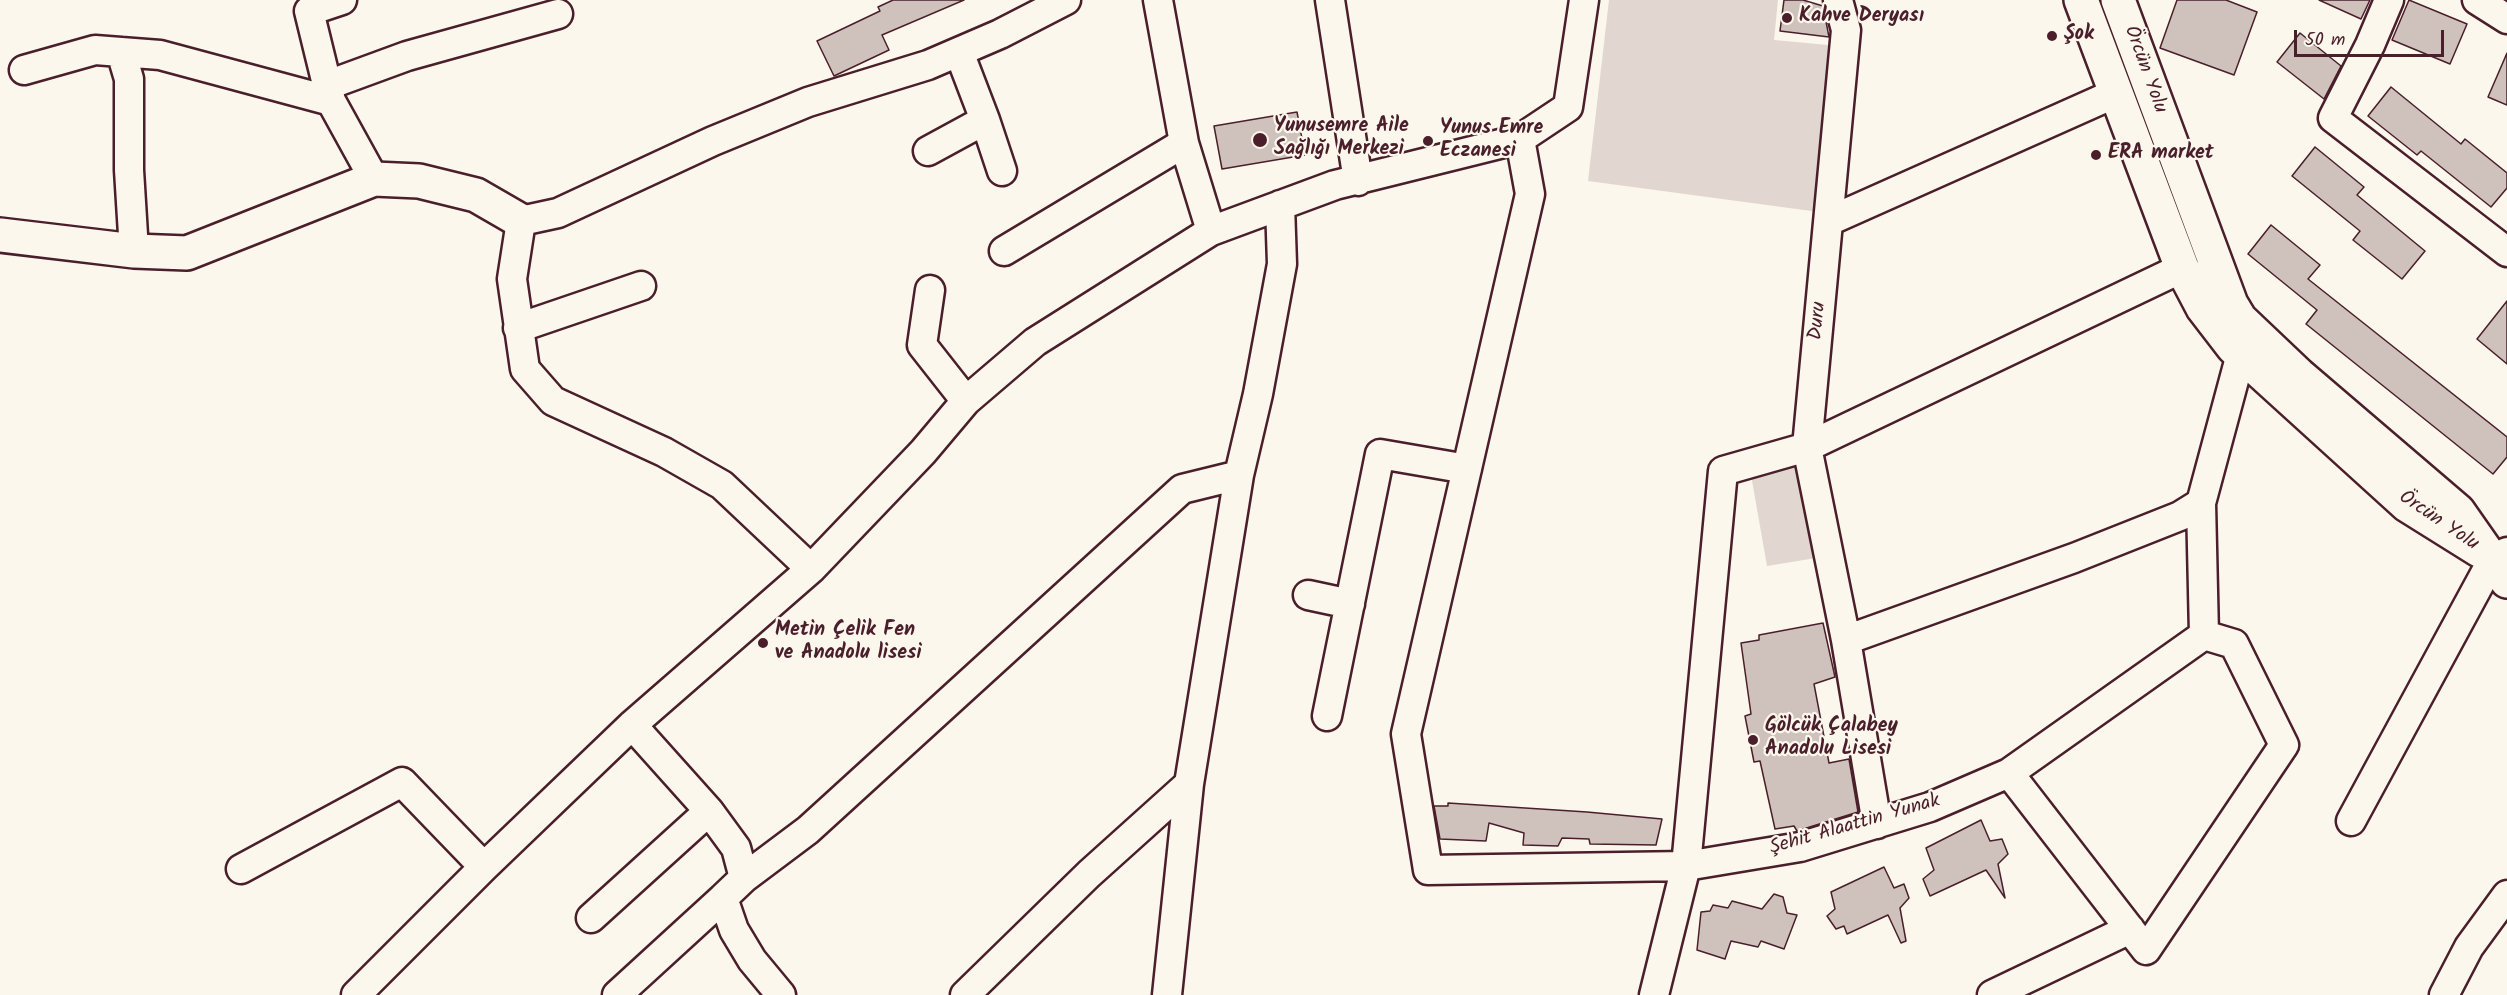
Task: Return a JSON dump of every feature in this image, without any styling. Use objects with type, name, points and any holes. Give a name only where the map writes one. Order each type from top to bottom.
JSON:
[{"type":"main road","name":"Örcün Yolu","points":[[2081,0],[2182,268],[2202,308],[2241,354],[2407,505],[2502,564]]},
{"type":"main road","name":"Örcün Yolu","points":[[2118,0],[2220,276],[2231,304],[2240,319],[2299,375],[2458,511],[2502,564]]},
{"type":"main road","points":[[0,235],[134,251],[187,253],[374,178],[419,181],[476,195],[521,221]]},
{"type":"street","points":[[342,0],[309,11],[329,93],[374,178]]},
{"type":"street","points":[[811,569],[722,485],[664,452],[553,401],[525,369],[512,279],[521,221],[558,213],[713,141],[808,102],[928,65],[1066,0]]},
{"type":"street","points":[[1158,0],[1184,143],[1211,231]]},
{"type":"street","points":[[1330,0],[1358,181]]},
{"type":"street","points":[[356,995],[484,867],[632,725],[811,569],[923,452],[966,401],[1035,342],[1211,231],[1335,185],[1520,139],[1568,107],[1584,0]]},
{"type":"street","name":"Duru","points":[[1838,0],[1846,30],[1807,447],[1846,640],[1877,824]]},
{"type":"street","points":[[2389,0],[2370,45],[2333,118],[2507,252]]},
{"type":"street","points":[[24,70],[95,50],[160,55],[329,93],[407,56],[558,14]]},
{"type":"street","points":[[121,52],[129,79],[129,170],[134,251]]},
{"type":"street","points":[[959,52],[1002,171]]},
{"type":"street","points":[[1829,221],[2116,93]]},
{"type":"street","points":[[928,151],[985,120]]},
{"type":"street","points":[[1327,716],[1380,454],[1467,469],[1530,194],[1520,139]]},
{"type":"street","points":[[1004,251],[1184,143]]},
{"type":"street","points":[[1167,995],[1189,784],[1239,475],[1258,394],[1282,264],[1280,205]]},
{"type":"street","points":[[1654,995],[1686,866],[1724,471],[1807,447],[2182,268]]},
{"type":"street","points":[[518,328],[641,286]]},
{"type":"street","points":[[930,290],[922,345],[966,401]]},
{"type":"street","points":[[2009,773],[2146,950],[2284,745],[2234,644],[2204,635],[2201,503],[2241,354]]},
{"type":"street","name":"Şehit Alaattin Yunak","points":[[1467,469],[1406,734],[1428,870],[1686,866],[1800,846],[1877,824],[1930,807],[2009,773],[2204,635]]},
{"type":"street","points":[[617,995],[744,878],[808,830],[1182,489],[1239,475]]},
{"type":"street","points":[[1846,640],[2074,558],[2180,516],[2201,503]]},
{"type":"street","points":[[2351,821],[2502,564]]},
{"type":"street","points":[[1308,595],[1350,603]]},
{"type":"street","points":[[632,725],[709,811],[736,848],[744,878]]},
{"type":"street","points":[[241,870],[402,782],[484,867]]},
{"type":"street","points":[[965,995],[1089,874],[1189,784]]},
{"type":"street","points":[[591,918],[709,811]]},
{"type":"street","points":[[2444,995],[2469,946],[2507,895]]},
{"type":"street","points":[[723,898],[734,930],[746,950],[781,995]]},
{"type":"street","points":[[1992,995],[2130,929]]},
{"type":"shaded area","points":[[1609,0],[1778,0],[1774,40],[1828,45],[1819,212],[1588,181]]},
{"type":"shaded area","points":[[1800,464],[1816,558],[1767,566],[1751,475]]},
{"type":"building","points":[[893,0],[964,0],[882,35],[889,50],[834,76],[817,41],[880,11],[878,7]]},
{"type":"building","points":[[1784,0],[1803,0],[1823,6],[1829,37],[1780,31]]},
{"type":"building","points":[[2177,0],[2226,0],[2257,12],[2234,75],[2160,48]]},
{"type":"building","points":[[2319,0],[2370,0],[2361,19]]},
{"type":"building","points":[[2409,0],[2467,24],[2450,64],[2392,40]]},
{"type":"building","points":[[2300,33],[2341,66],[2324,99],[2277,62]]},
{"type":"building","points":[[2507,53],[2507,105],[2488,97]]},
{"type":"building","points":[[2391,87],[2461,144],[2465,139],[2507,173],[2507,188],[2491,207],[2421,151],[2417,155],[2368,116]]},
{"type":"building","name":"Yunusemre Aile Sağlığı Merkezi","points":[[1297,112],[1305,155],[1222,169],[1214,126]]},
{"type":"building","points":[[2315,147],[2364,187],[2357,195],[2425,251],[2402,279],[2353,240],[2360,231],[2292,176]]},
{"type":"building","points":[[2271,225],[2320,265],[2308,279],[2507,437],[2507,457],[2493,474],[2306,324],[2317,310],[2248,254]]},
{"type":"building","points":[[2507,301],[2507,364],[2477,339]]},
{"type":"building","points":[[1823,623],[1835,677],[1814,684],[1829,763],[1849,759],[1858,812],[1797,831],[1794,826],[1775,829],[1760,761],[1754,762],[1745,716],[1751,714],[1741,643],[1759,640],[1759,635]]},
{"type":"building","points":[[1448,803],[1662,819],[1656,845],[1590,844],[1589,839],[1562,838],[1558,846],[1523,845],[1524,833],[1489,823],[1486,841],[1440,839],[1434,806],[1448,806]]},
{"type":"building","points":[[1981,820],[1990,841],[2002,839],[2008,854],[1998,864],[2005,898],[1986,870],[1930,896],[1923,879],[1934,870],[1926,848]]},
{"type":"building","points":[[1884,867],[1894,888],[1904,884],[1909,898],[1900,908],[1906,941],[1901,943],[1888,915],[1847,934],[1844,926],[1836,929],[1827,916],[1835,909],[1831,892]]},
{"type":"building","points":[[1774,894],[1783,897],[1787,913],[1797,915],[1784,949],[1761,941],[1758,947],[1731,941],[1725,959],[1697,950],[1701,912],[1710,911],[1713,905],[1728,908],[1732,901],[1762,909]]},
{"type":"place","name":"Kahve Deryası","points":[[1787,18]]},
{"type":"place","name":"Şok","points":[[2052,36]]},
{"type":"place","name":"Yunusemre Aile Sağlığı Merkezi","points":[[1260,140]]},
{"type":"place","name":"Yunus Emre Eczanesi","points":[[1428,141]]},
{"type":"place","name":"ERA market","points":[[2096,155]]},
{"type":"place","name":"Metin Çelik Fen ve Anadolu lisesi","points":[[763,643]]},
{"type":"place","name":"Gölcük Çalabey Anadolu Lisesi","points":[[1753,740]]}]
